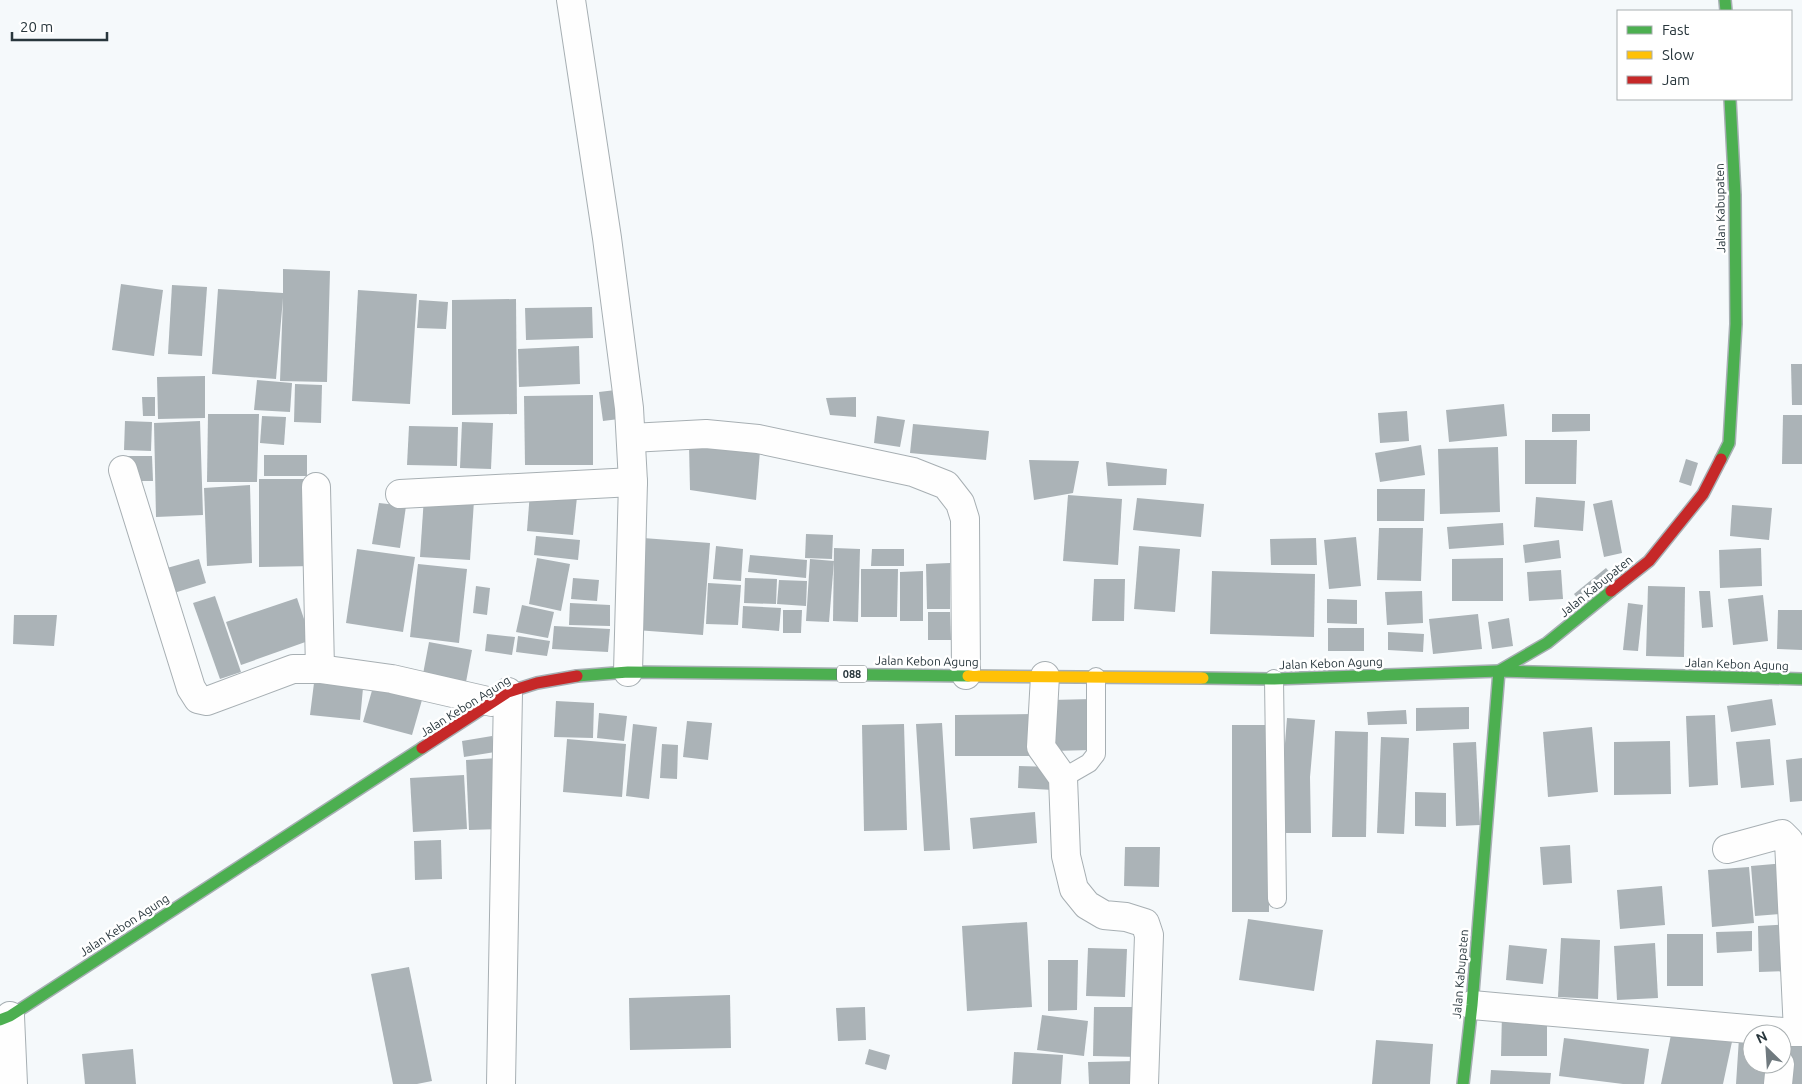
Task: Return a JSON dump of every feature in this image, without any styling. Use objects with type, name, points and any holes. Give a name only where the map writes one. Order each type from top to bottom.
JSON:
[{"type":"main road","name":"Jalan Kabupaten","points":[[1463,1084],[1472,1005],[1499,671],[1547,643],[1649,561],[1703,494],[1729,443],[1736,324],[1735,195],[1730,100]]},
{"type":"main road","name":"Jalan Kebon Agung","points":[[5,1018],[500,697],[525,686],[567,676],[628,672],[1274,679],[1499,671],[1802,679]]},
{"type":"street","points":[[571,0],[622,349],[631,438],[633,482],[628,672]]},
{"type":"street","points":[[631,438],[706,434],[758,438],[913,472],[946,484],[960,503],[965,519],[966,675]]},
{"type":"street","points":[[123,470],[192,688],[198,699],[207,701],[293,669],[320,669],[500,697],[501,1084]]},
{"type":"street","points":[[400,494],[633,482]]},
{"type":"street","points":[[316,487],[320,669]]},
{"type":"street","points":[[1044,676],[1041,747],[1063,778],[1066,856],[1074,889],[1087,905],[1104,915],[1126,916],[1145,923],[1149,935],[1144,1084]]},
{"type":"street","points":[[1727,849],[1782,834],[1790,841],[1791,1024]]},
{"type":"street","points":[[1472,1005],[1742,1030]]},
{"type":"street","points":[[5,1018],[13,1084]]},
{"type":"lane","points":[[1063,778],[1089,763],[1096,754],[1096,677]]},
{"type":"lane","points":[[1274,679],[1277,899]]},
{"type":"building","points":[[283,269],[330,271],[327,382],[280,381],[283,298],[276,379],[212,374],[218,289],[283,293]]},
{"type":"building","points":[[121,284],[163,290],[154,356],[112,350]]},
{"type":"building","points":[[172,285],[207,287],[202,356],[168,354]]},
{"type":"building","points":[[358,290],[417,294],[410,404],[352,401]]},
{"type":"building","points":[[516,299],[517,414],[452,415],[452,300]]},
{"type":"building","points":[[419,300],[448,302],[446,329],[417,328]]},
{"type":"building","points":[[592,307],[593,338],[526,340],[525,308]]},
{"type":"building","points":[[579,346],[580,384],[519,387],[518,349]]},
{"type":"building","points":[[1791,364],[1802,364],[1802,405],[1792,405]]},
{"type":"building","points":[[205,376],[205,418],[158,419],[157,377]]},
{"type":"building","points":[[257,380],[292,383],[290,412],[254,410]]},
{"type":"building","points":[[295,384],[322,385],[321,423],[294,422]]},
{"type":"building","points":[[624,389],[627,418],[603,421],[599,392]]},
{"type":"building","points":[[593,395],[593,465],[525,465],[524,396]]},
{"type":"building","points":[[142,397],[155,397],[155,416],[143,416]]},
{"type":"building","points":[[856,397],[856,417],[830,415],[826,398]]},
{"type":"building","points":[[1504,404],[1507,436],[1449,442],[1446,410]]},
{"type":"building","points":[[1407,411],[1409,441],[1380,443],[1378,413]]},
{"type":"building","points":[[208,414],[259,414],[257,482],[207,482]]},
{"type":"building","points":[[1552,414],[1590,414],[1590,431],[1552,432]]},
{"type":"building","points":[[1783,415],[1802,415],[1802,464],[1782,464]]},
{"type":"building","points":[[262,416],[286,417],[284,445],[260,443]]},
{"type":"building","points":[[877,416],[905,420],[900,447],[874,443]]},
{"type":"building","points":[[125,421],[152,422],[151,451],[124,450]]},
{"type":"building","points":[[200,421],[203,515],[156,517],[154,423]]},
{"type":"building","points":[[462,422],[493,423],[491,469],[460,468]]},
{"type":"building","points":[[913,424],[989,431],[986,460],[910,453]]},
{"type":"building","points":[[409,426],[458,427],[457,466],[407,465]]},
{"type":"building","points":[[1525,440],[1577,440],[1576,484],[1525,484]]},
{"type":"building","points":[[689,445],[760,451],[756,500],[690,490]]},
{"type":"building","points":[[1421,445],[1425,475],[1380,482],[1375,453]]},
{"type":"building","points":[[1498,447],[1500,512],[1440,514],[1438,449]]},
{"type":"building","points":[[264,455],[307,455],[307,476],[264,476]]},
{"type":"building","points":[[128,456],[152,456],[153,481],[129,481]]},
{"type":"building","points":[[1686,459],[1698,463],[1691,486],[1679,482]]},
{"type":"building","points":[[1029,460],[1079,461],[1073,493],[1034,500]]},
{"type":"building","points":[[1106,462],[1167,469],[1166,485],[1108,486]]},
{"type":"building","points":[[259,479],[313,479],[313,566],[259,567]]},
{"type":"building","points":[[250,485],[252,563],[207,566],[204,488]]},
{"type":"building","points":[[1377,489],[1425,489],[1424,521],[1377,521]]},
{"type":"building","points":[[530,492],[577,497],[573,535],[527,531]]},
{"type":"building","points":[[1068,495],[1122,499],[1118,565],[1063,561]]},
{"type":"building","points":[[424,497],[474,501],[470,560],[420,557]]},
{"type":"building","points":[[1536,497],[1585,501],[1583,531],[1534,527]]},
{"type":"building","points":[[1137,498],[1204,504],[1201,537],[1133,530]]},
{"type":"building","points":[[1612,500],[1622,553],[1604,557],[1593,504]]},
{"type":"building","points":[[379,503],[406,506],[400,548],[372,544]]},
{"type":"building","points":[[1732,505],[1772,508],[1769,540],[1730,536]]},
{"type":"building","points":[[1503,523],[1504,545],[1449,549],[1447,527]]},
{"type":"building","points":[[1379,528],[1423,528],[1421,581],[1377,580]]},
{"type":"building","points":[[806,534],[833,535],[832,559],[805,558]]},
{"type":"building","points":[[536,536],[580,540],[578,560],[534,555]]},
{"type":"building","points":[[1356,537],[1361,586],[1329,589],[1324,540]]},
{"type":"building","points":[[643,538],[710,543],[703,635],[636,630]]},
{"type":"building","points":[[1316,538],[1317,565],[1271,565],[1270,539]]},
{"type":"building","points":[[1559,540],[1561,558],[1525,563],[1523,545]]},
{"type":"building","points":[[716,546],[743,549],[741,581],[713,579]]},
{"type":"building","points":[[1139,546],[1180,549],[1175,612],[1134,609]]},
{"type":"building","points":[[834,548],[860,549],[858,622],[833,621]]},
{"type":"building","points":[[1761,548],[1762,586],[1720,588],[1719,550]]},
{"type":"building","points":[[357,549],[415,557],[403,632],[346,623]]},
{"type":"building","points":[[872,549],[904,549],[904,566],[871,566]]},
{"type":"building","points":[[750,555],[807,560],[806,578],[748,572]]},
{"type":"building","points":[[537,558],[570,564],[561,611],[529,604]]},
{"type":"building","points":[[1503,558],[1503,601],[1452,601],[1452,559]]},
{"type":"building","points":[[199,559],[206,583],[174,593],[167,568]]},
{"type":"building","points":[[810,559],[834,561],[829,622],[806,621]]},
{"type":"building","points":[[950,563],[950,609],[927,609],[926,564]]},
{"type":"building","points":[[418,564],[467,569],[459,643],[410,637]]},
{"type":"building","points":[[1606,568],[1615,579],[1583,605],[1574,594]]},
{"type":"building","points":[[861,569],[898,569],[897,617],[861,617]]},
{"type":"building","points":[[1561,570],[1563,599],[1529,601],[1527,572]]},
{"type":"building","points":[[923,571],[923,621],[900,621],[900,572]]},
{"type":"building","points":[[1212,571],[1315,574],[1314,637],[1210,634]]},
{"type":"building","points":[[573,578],[599,580],[597,601],[571,599]]},
{"type":"building","points":[[745,578],[777,579],[776,604],[744,603]]},
{"type":"building","points":[[1094,579],[1125,579],[1124,621],[1092,621]]},
{"type":"building","points":[[779,580],[807,581],[806,606],[777,604]]},
{"type":"building","points":[[708,583],[741,585],[738,625],[706,624]]},
{"type":"building","points":[[476,586],[490,588],[487,615],[473,613]]},
{"type":"building","points":[[1648,586],[1685,587],[1684,657],[1646,656]]},
{"type":"building","points":[[1422,591],[1423,623],[1387,625],[1385,592]]},
{"type":"building","points":[[1699,591],[1710,591],[1713,627],[1702,628]]},
{"type":"building","points":[[1763,595],[1768,641],[1733,645],[1728,599]]},
{"type":"building","points":[[215,596],[241,672],[220,679],[193,603]]},
{"type":"building","points":[[297,598],[311,640],[241,665],[226,622]]},
{"type":"building","points":[[1327,599],[1357,600],[1357,624],[1327,623]]},
{"type":"building","points":[[570,603],[610,605],[610,626],[569,625]]},
{"type":"building","points":[[1628,603],[1643,605],[1638,651],[1623,650]]},
{"type":"building","points":[[522,605],[554,612],[548,638],[516,632]]},
{"type":"building","points":[[743,606],[781,608],[779,631],[742,628]]},
{"type":"building","points":[[783,610],[802,610],[801,633],[783,633]]},
{"type":"building","points":[[1778,610],[1802,610],[1802,650],[1777,649]]},
{"type":"building","points":[[928,612],[950,612],[951,640],[928,640]]},
{"type":"building","points":[[1478,614],[1482,649],[1433,654],[1429,619]]},
{"type":"building","points":[[14,615],[57,615],[54,646],[13,644]]},
{"type":"building","points":[[1509,618],[1513,646],[1492,649],[1488,622]]},
{"type":"building","points":[[554,626],[610,629],[608,652],[552,649]]},
{"type":"building","points":[[1328,628],[1364,628],[1364,651],[1328,651]]},
{"type":"building","points":[[1388,632],[1424,634],[1423,652],[1388,650]]},
{"type":"building","points":[[487,634],[515,637],[512,655],[485,651]]},
{"type":"building","points":[[518,636],[550,641],[547,656],[516,652]]},
{"type":"building","points":[[429,642],[472,650],[466,682],[423,674]]},
{"type":"building","points":[[314,683],[363,688],[360,720],[310,715]]},
{"type":"building","points":[[373,687],[422,700],[412,735],[363,722]]},
{"type":"building","points":[[1092,699],[1092,750],[1052,751],[1051,700]]},
{"type":"building","points":[[1772,699],[1776,725],[1731,732],[1727,706]]},
{"type":"building","points":[[556,701],[594,703],[593,738],[554,737]]},
{"type":"building","points":[[1469,707],[1469,729],[1416,731],[1416,708]]},
{"type":"building","points":[[1406,710],[1407,724],[1368,725],[1367,712]]},
{"type":"building","points":[[599,713],[627,716],[624,741],[597,738]]},
{"type":"building","points":[[1034,714],[1034,756],[955,756],[955,715]]},
{"type":"building","points":[[1715,715],[1718,785],[1689,787],[1686,716]]},
{"type":"building","points":[[1287,718],[1315,720],[1310,777],[1311,833],[1283,833],[1282,781]]},
{"type":"building","points":[[687,721],[712,723],[708,760],[683,757]]},
{"type":"building","points":[[942,723],[950,850],[924,851],[916,724]]},
{"type":"building","points":[[633,724],[657,727],[649,799],[626,796]]},
{"type":"building","points":[[904,724],[907,830],[864,831],[862,725]]},
{"type":"building","points":[[1232,725],[1270,725],[1269,912],[1232,912]]},
{"type":"building","points":[[1592,727],[1598,792],[1548,797],[1543,732]]},
{"type":"building","points":[[1335,731],[1368,732],[1366,837],[1332,837]]},
{"type":"building","points":[[492,736],[495,752],[464,757],[462,741]]},
{"type":"building","points":[[1381,737],[1409,738],[1404,834],[1377,833]]},
{"type":"building","points":[[567,739],[626,744],[622,797],[563,792]]},
{"type":"building","points":[[1770,739],[1774,785],[1741,788],[1736,742]]},
{"type":"building","points":[[1670,741],[1671,794],[1614,795],[1614,742]]},
{"type":"building","points":[[1476,742],[1480,825],[1456,826],[1453,743]]},
{"type":"building","points":[[662,744],[678,745],[677,779],[660,778]]},
{"type":"building","points":[[498,758],[501,829],[469,830],[466,760]]},
{"type":"building","points":[[1802,758],[1802,801],[1790,802],[1786,760]]},
{"type":"building","points":[[1019,766],[1054,767],[1053,790],[1018,788]]},
{"type":"building","points":[[464,775],[467,829],[413,832],[410,778]]},
{"type":"building","points":[[1415,792],[1446,793],[1446,827],[1415,826]]},
{"type":"building","points":[[1035,812],[1037,843],[973,849],[970,818]]},
{"type":"building","points":[[441,840],[442,879],[415,880],[414,841]]},
{"type":"building","points":[[1570,845],[1572,883],[1543,885],[1540,847]]},
{"type":"building","points":[[1125,847],[1160,847],[1159,887],[1124,886]]},
{"type":"building","points":[[1787,863],[1792,913],[1755,916],[1751,866]]},
{"type":"building","points":[[1749,867],[1754,923],[1712,927],[1708,870]]},
{"type":"building","points":[[1662,886],[1665,925],[1620,929],[1617,890]]},
{"type":"building","points":[[1248,919],[1323,930],[1314,991],[1239,980]]},
{"type":"building","points":[[1027,922],[1032,1007],[967,1011],[962,926]]},
{"type":"building","points":[[1790,924],[1792,971],[1759,972],[1758,926]]},
{"type":"building","points":[[1752,931],[1752,951],[1717,953],[1716,932]]},
{"type":"building","points":[[1667,934],[1703,934],[1703,986],[1667,986]]},
{"type":"building","points":[[1561,938],[1600,940],[1598,999],[1558,997]]},
{"type":"building","points":[[1655,943],[1658,998],[1617,1000],[1614,946]]},
{"type":"building","points":[[1509,945],[1547,949],[1543,984],[1506,980]]},
{"type":"building","points":[[1088,948],[1127,949],[1125,997],[1086,996]]},
{"type":"building","points":[[1048,960],[1078,960],[1077,1010],[1048,1011]]},
{"type":"building","points":[[409,967],[432,1081],[417,1084],[393,1084],[371,974]]},
{"type":"building","points":[[730,995],[731,1048],[630,1050],[629,998]]},
{"type":"building","points":[[865,1007],[866,1040],[838,1041],[836,1008]]},
{"type":"building","points":[[1094,1007],[1139,1007],[1138,1057],[1093,1056]]},
{"type":"building","points":[[1502,1012],[1547,1013],[1547,1056],[1501,1056]]},
{"type":"building","points":[[1042,1015],[1088,1021],[1084,1056],[1037,1050]]},
{"type":"building","points":[[1673,1025],[1733,1037],[1723,1084],[1661,1084]]},
{"type":"building","points":[[1564,1038],[1649,1049],[1644,1084],[1623,1084],[1559,1076]]},
{"type":"building","points":[[1739,1038],[1742,1038],[1742,1074],[1774,1074],[1773,1084],[1736,1084]]},
{"type":"building","points":[[1376,1040],[1433,1044],[1430,1084],[1372,1084]]},
{"type":"building","points":[[1792,1042],[1802,1043],[1802,1084],[1788,1084],[1789,1074],[1792,1074]]},
{"type":"building","points":[[133,1049],[136,1084],[85,1084],[82,1054]]},
{"type":"building","points":[[869,1049],[890,1055],[886,1070],[865,1064]]},
{"type":"building","points":[[1014,1052],[1063,1055],[1061,1084],[1012,1084]]},
{"type":"building","points":[[1137,1061],[1137,1084],[1089,1084],[1088,1062]]},
{"type":"building","points":[[1491,1070],[1551,1073],[1550,1084],[1490,1084]]},
{"type":"traffic: fast","points":[[1725,0],[1726,10]]},
{"type":"traffic: fast","points":[[1721,459],[1729,443],[1736,324],[1735,195],[1730,100]]},
{"type":"traffic: fast","points":[[1463,1084],[1472,1005],[1499,671],[1547,643],[1611,591]]},
{"type":"traffic: fast","points":[[1203,678],[1274,679],[1499,671],[1802,679]]},
{"type":"traffic: fast","points":[[577,676],[628,672],[968,676]]},
{"type":"traffic: fast","points":[[0,1020],[10,1016],[422,748]]},
{"type":"traffic: slow","points":[[968,676],[1203,678]]},
{"type":"traffic: jam","points":[[1611,591],[1649,561],[1703,494],[1721,459]]},
{"type":"traffic: jam","points":[[422,748],[508,692],[537,683],[577,676]]}]
